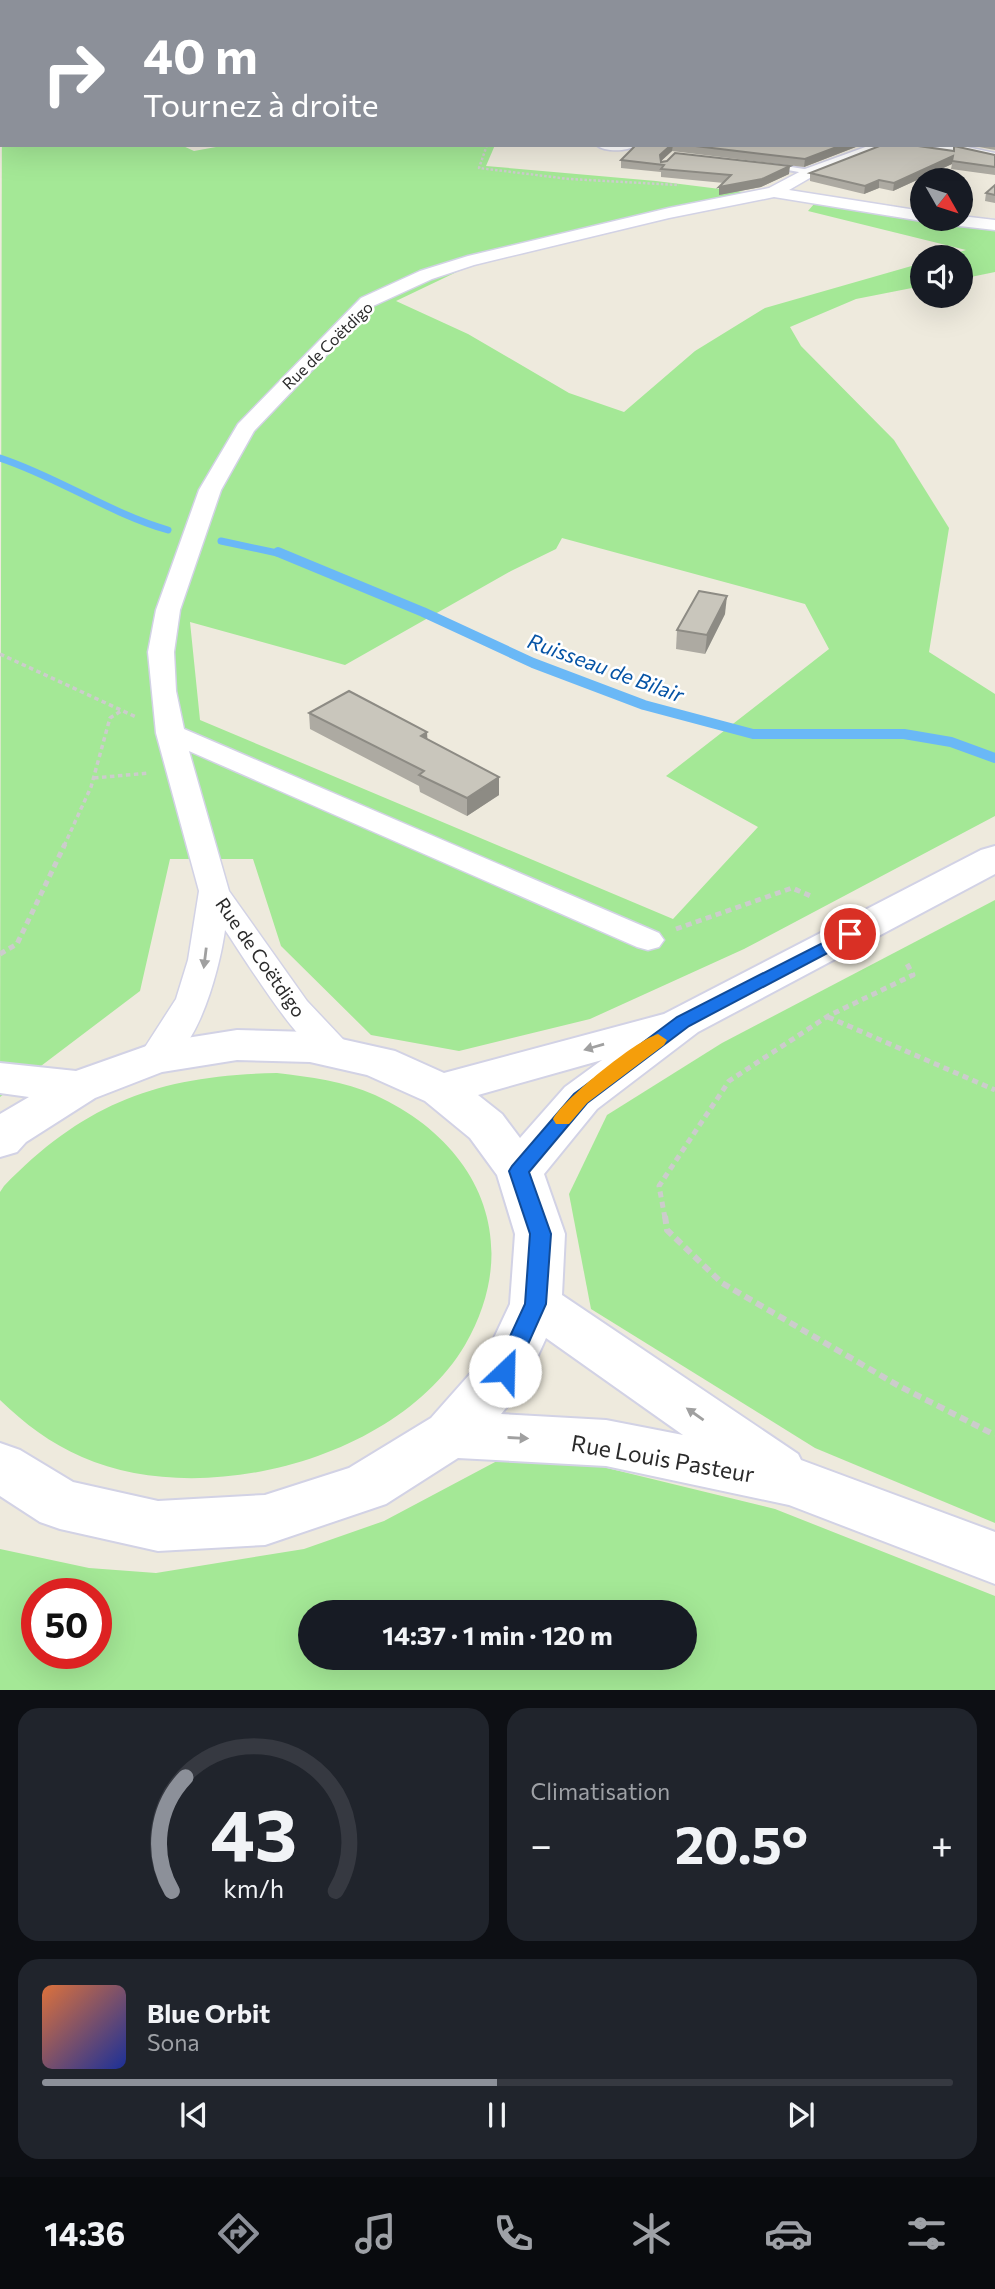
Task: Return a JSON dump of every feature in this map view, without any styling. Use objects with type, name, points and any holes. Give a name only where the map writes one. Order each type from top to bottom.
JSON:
[{"type":"main road","points":[[519,1171],[580,1098],[683,1022],[995,858]]},
{"type":"main road","points":[[441,1090],[683,1022]]},
{"type":"main road","points":[[0,1140],[10,1130],[79,1087],[155,1058],[236,1045],[310,1046],[379,1062],[441,1090],[486,1126],[519,1171],[540,1234],[536,1304],[505,1371],[450,1434],[366,1487],[265,1520],[158,1526],[60,1504],[0,1467]]},
{"type":"main road","points":[[0,1079],[79,1087]]},
{"type":"main road","name":"Rue Louis Pasteur","points":[[536,1304],[792,1481]]},
{"type":"main road","name":"Rue Louis Pasteur","points":[[450,1434],[606,1443],[792,1481],[995,1558]]},
{"type":"street","points":[[822,147],[837,161]]},
{"type":"street","name":"Rue de Coëtdigo","points":[[339,1053],[295,1009],[214,891],[170,733],[163,691],[161,652],[168,610],[210,490],[245,428],[367,302],[426,275],[468,261],[751,195],[775,192],[804,171],[880,147]]},
{"type":"street","points":[[944,147],[995,157]]},
{"type":"street","points":[[775,192],[910,214]]},
{"type":"street","points":[[973,223],[995,225]]},
{"type":"street","points":[[170,733],[648,940]]},
{"type":"street","name":"Rue de Coëtdigo","points":[[155,1058],[177,1033],[203,975],[214,891]]},
{"type":"lane","points":[[760,165],[804,171]]},
{"type":"lane","points":[[762,175],[804,171]]},
{"type":"path","points":[[486,147],[477,166],[479,168],[569,179],[719,188],[751,195]]},
{"type":"path","points":[[0,654],[170,733]]},
{"type":"path","points":[[0,954],[17,944],[94,778],[110,718],[121,710]]},
{"type":"path","points":[[94,778],[151,773]]},
{"type":"path","points":[[648,940],[792,888],[813,897]]},
{"type":"path","points":[[906,962],[913,975],[828,1016],[729,1081],[659,1186],[667,1230],[722,1283],[900,1385],[995,1435]]},
{"type":"path","points":[[828,1016],[995,1090]]},
{"type":"green space","points":[[2,147],[185,147],[194,151],[216,147],[494,147],[486,166],[656,181],[777,196],[628,227],[465,268],[396,301],[468,334],[569,393],[624,412],[695,351],[765,308],[910,266],[910,288],[856,299],[790,327],[801,346],[894,440],[949,528],[929,652],[995,694],[995,816],[744,949],[590,1019],[459,1051],[371,1035],[281,946],[253,859],[170,859],[140,991],[0,1097]],"holes":[[[562,538],[805,604],[829,649],[666,776],[758,827],[673,919],[200,720],[190,622],[345,665],[511,571],[556,549]]]},
{"type":"green space","points":[[814,204],[910,217],[910,231],[973,231],[973,226],[995,229],[995,272],[973,277],[973,245],[946,245],[808,211]]},
{"type":"green space","points":[[995,900],[995,1523],[815,1448],[591,1309],[569,1194],[607,1115],[722,1043]]},
{"type":"green space","points":[[277,1073],[339,1083],[375,1095],[411,1115],[441,1139],[465,1167],[481,1199],[490,1233],[491,1269],[483,1306],[465,1345],[434,1385],[393,1418],[345,1445],[293,1464],[238,1475],[182,1478],[130,1472],[82,1457],[59,1446],[28,1425],[0,1400],[0,1192],[34,1157],[65,1133],[95,1114],[127,1099],[161,1087],[197,1080]]},
{"type":"green space","points":[[566,1458],[775,1509],[995,1596],[995,1690],[0,1690],[0,1549],[89,1568],[156,1573],[304,1549],[384,1521],[497,1461]]},
{"type":"building","points":[[634,147],[669,147],[660,155],[661,162],[667,161],[675,153],[790,166],[762,179],[719,187],[731,175],[661,169],[664,165],[621,160]]},
{"type":"building","points":[[704,147],[837,147],[805,159]]},
{"type":"building","points":[[877,147],[925,147],[954,151],[954,147],[959,147],[995,155],[995,167],[952,161],[953,156],[927,168],[910,168],[910,176],[894,183],[879,180],[865,186],[810,173]]},
{"type":"building","points":[[995,185],[995,195],[986,193]]},
{"type":"building","points":[[699,591],[727,596],[707,635],[677,630]]},
{"type":"building","points":[[349,691],[427,732],[421,736],[499,777],[467,798],[419,775],[424,771],[309,713]]},
{"type":"waterway","name":"Ruisseau de Bilair","points":[[0,458],[125,514],[168,530]]},
{"type":"waterway","name":"Ruisseau de Bilair","points":[[221,541],[282,554]]},
{"type":"waterway","name":"Ruisseau de Bilair","points":[[278,552],[423,612],[533,663],[644,705],[753,734],[904,734],[951,742],[995,758]]},
{"type":"slow traffic","points":[[563,1119],[580,1098],[658,1040]]},
{"type":"route","points":[[505,1371],[536,1304],[540,1234],[519,1171],[580,1098],[683,1022],[850,934]]}]
